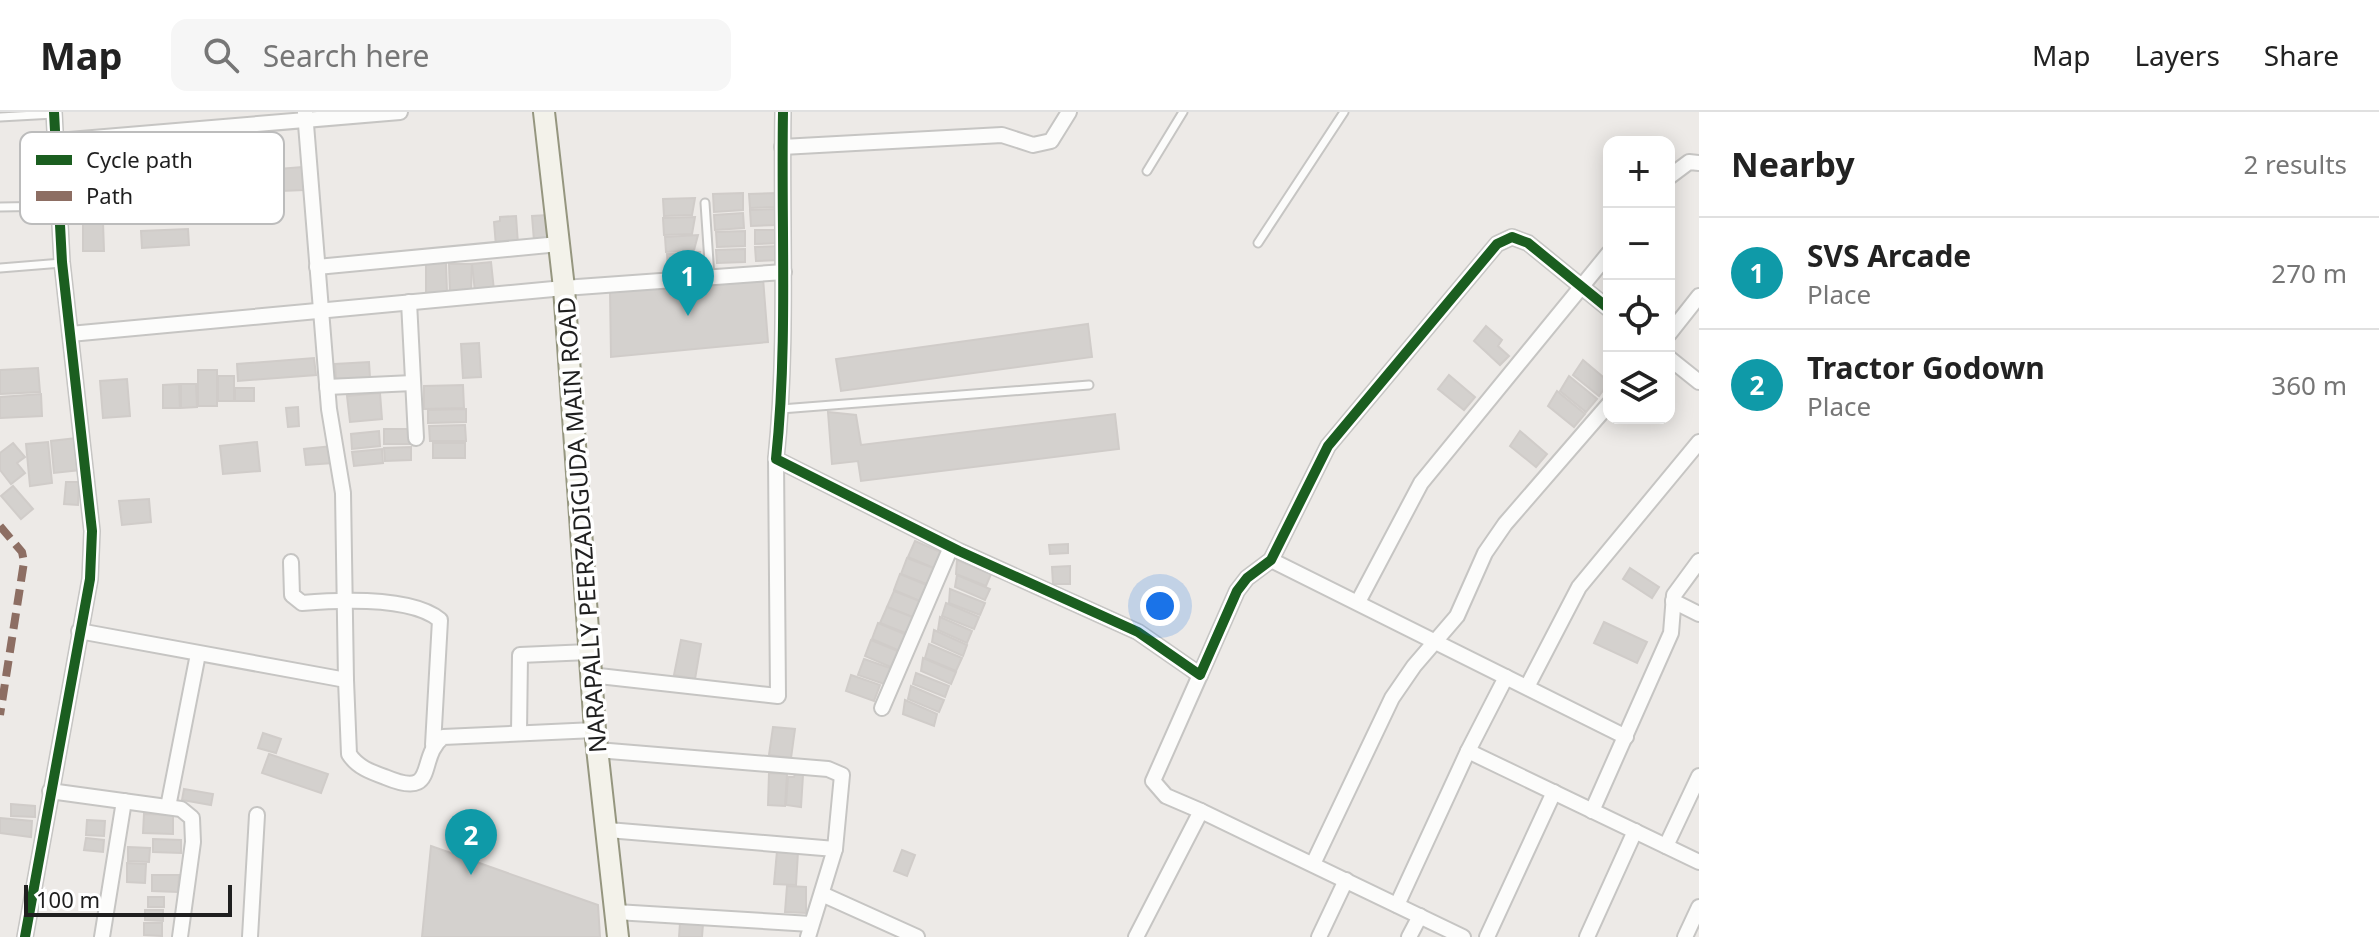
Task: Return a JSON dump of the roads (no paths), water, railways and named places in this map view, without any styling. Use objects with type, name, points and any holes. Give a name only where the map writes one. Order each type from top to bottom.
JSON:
[{"type":"street","points":[[146,132],[305,116],[400,112]]},
{"type":"street","name":"NARAPALLY PEERZADIGUDA MAIN ROAD","points":[[544,112],[564,288],[590,675],[618,937]]},
{"type":"street","points":[[590,675],[778,696],[776,459],[781,409],[784,272],[783,112]]},
{"type":"street","points":[[782,147],[1002,135],[1033,145],[1051,141],[1069,112]]},
{"type":"street","points":[[291,562],[295,600],[302,603],[345,599],[428,609],[440,620],[433,745],[427,772],[420,782],[409,786],[355,763],[349,754],[346,680],[345,599],[343,493],[327,387],[305,116]]},
{"type":"street","points":[[1675,172],[1689,162],[1699,163]]},
{"type":"street","points":[[25,937],[90,579],[92,531],[62,262],[61,224]]},
{"type":"street","points":[[1463,937],[1166,796],[1153,781],[1237,591],[1247,578],[1271,560],[1328,446],[1497,244],[1512,237],[1528,243],[1603,304]]},
{"type":"street","points":[[317,267],[559,244]]},
{"type":"street","points":[[1358,602],[1421,483],[1502,379],[1603,261]]},
{"type":"street","points":[[70,334],[564,288],[784,272]]},
{"type":"street","points":[[1675,326],[1699,296]]},
{"type":"street","points":[[409,302],[416,438]]},
{"type":"street","points":[[1675,363],[1699,382]]},
{"type":"street","points":[[327,387],[413,383]]},
{"type":"street","points":[[1313,864],[1392,698],[1457,616],[1485,553],[1505,524],[1603,411]]},
{"type":"street","points":[[1528,685],[1579,587],[1699,442]]},
{"type":"street","points":[[776,459],[951,547],[1124,625],[1200,675]]},
{"type":"street","points":[[882,708],[951,547]]},
{"type":"street","points":[[1271,560],[1506,677],[1528,685],[1626,737]]},
{"type":"street","points":[[1592,811],[1671,633],[1673,601],[1682,581],[1699,561]]},
{"type":"street","points":[[1673,601],[1699,614]]},
{"type":"street","points":[[79,631],[346,680]]},
{"type":"street","points":[[519,733],[520,655],[589,652]]},
{"type":"street","points":[[168,807],[198,654]]},
{"type":"street","points":[[1397,905],[1506,677]]},
{"type":"street","points":[[433,745],[443,737],[519,733],[596,740],[838,772],[842,775],[835,849],[824,895],[810,930],[616,912]]},
{"type":"street","points":[[1468,751],[1699,862]]},
{"type":"street","points":[[1666,846],[1699,776]]},
{"type":"street","points":[[50,791],[186,812],[193,827],[183,936]]},
{"type":"street","points":[[1487,937],[1554,792]]},
{"type":"street","points":[[102,937],[124,801]]},
{"type":"street","points":[[1136,937],[1201,811]]},
{"type":"street","points":[[250,937],[257,815]]},
{"type":"street","points":[[608,830],[835,849]]},
{"type":"street","points":[[1587,937],[1635,831]]},
{"type":"street","points":[[1319,937],[1346,880]]},
{"type":"street","points":[[824,895],[913,936]]},
{"type":"street","points":[[1685,937],[1699,907]]},
{"type":"street","points":[[1409,937],[1420,916]]},
{"type":"lane","points":[[1147,171],[1183,112]]},
{"type":"lane","points":[[1258,243],[1344,112]]},
{"type":"lane","points":[[0,117],[54,113]]},
{"type":"lane","points":[[705,203],[710,277]]},
{"type":"lane","points":[[0,207],[20,207]]},
{"type":"lane","points":[[0,268],[62,262]]},
{"type":"lane","points":[[781,409],[1089,385]]},
{"type":"place","name":"SVS Arcade","points":[[688,316]]},
{"type":"place","name":"Tractor Godown","points":[[471,875]]}]
